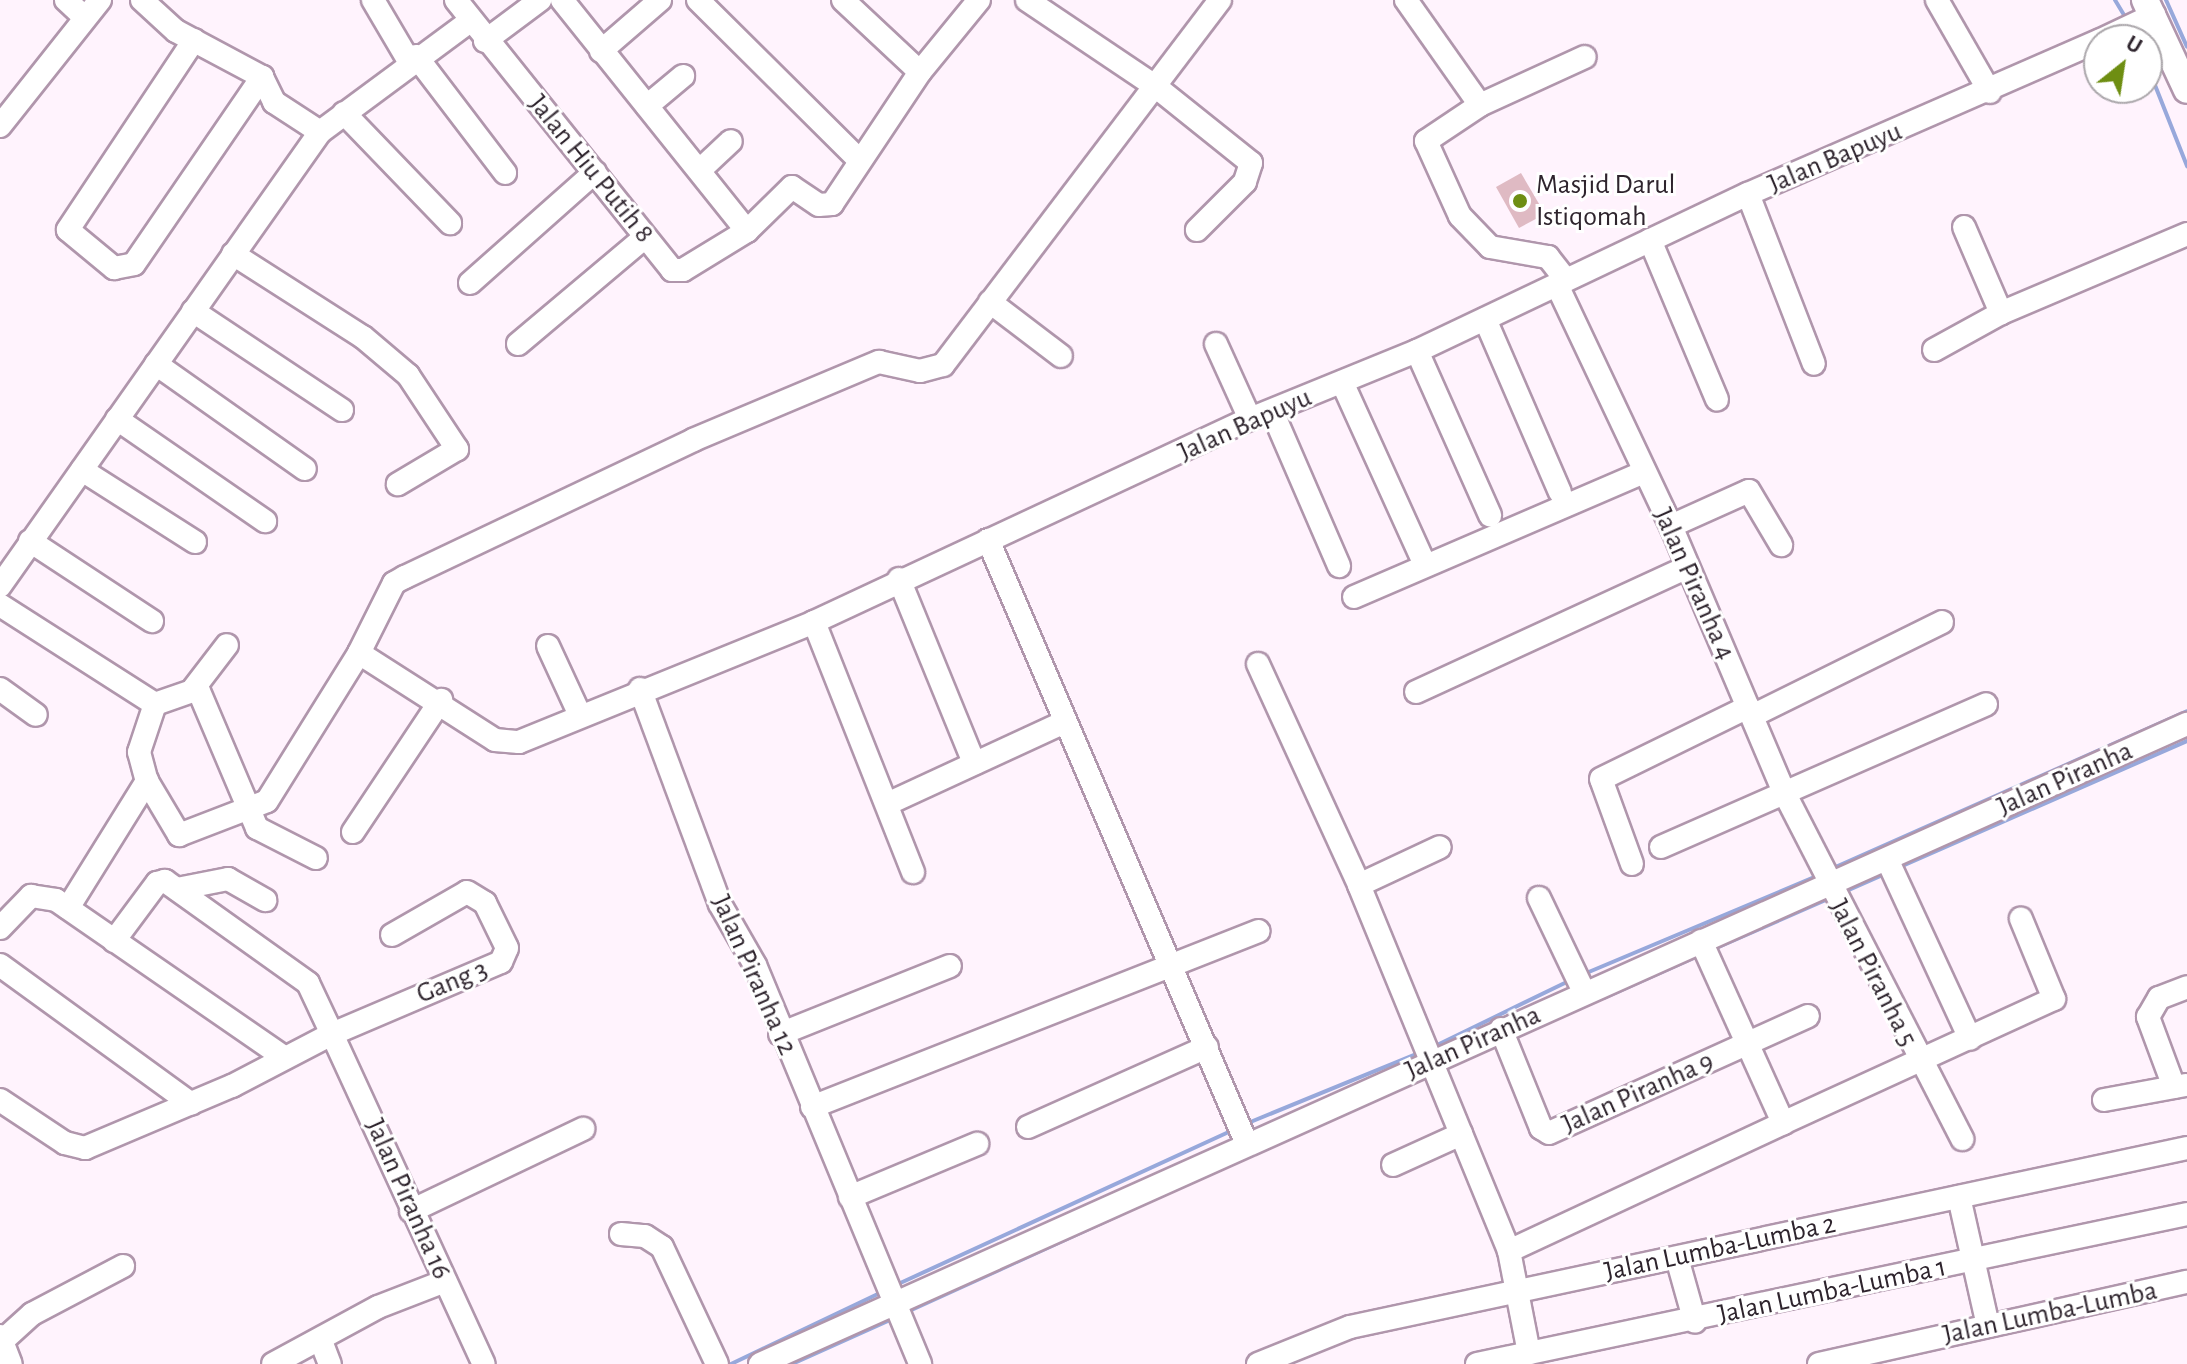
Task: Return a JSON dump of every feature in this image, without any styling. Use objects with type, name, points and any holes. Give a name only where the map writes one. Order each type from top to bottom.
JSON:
[{"type":"main road","points":[[2149,8],[2187,90]]},
{"type":"street","points":[[66,0],[85,18]]},
{"type":"street","points":[[0,126],[100,0]]},
{"type":"street","points":[[142,0],[194,40],[262,77],[274,102],[320,132]]},
{"type":"street","points":[[373,0],[412,59],[505,173]]},
{"type":"street","name":"Jalan Hiu Putih 8","points":[[456,0],[485,41],[676,272],[747,231]]},
{"type":"street","points":[[485,41],[540,0]]},
{"type":"street","points":[[562,0],[747,231],[792,187],[819,205],[832,204],[920,72],[979,0]]},
{"type":"street","points":[[601,51],[660,0]]},
{"type":"street","points":[[698,0],[860,161]]},
{"type":"street","points":[[843,0],[920,72]]},
{"type":"street","points":[[1027,0],[1155,86],[1252,166],[1197,230]]},
{"type":"street","points":[[227,645],[194,688],[155,704],[139,747],[147,781],[175,836],[243,806],[267,801],[359,653],[394,583],[693,440],[879,362],[933,371],[990,302],[1220,0]]},
{"type":"street","points":[[1937,0],[1990,92]]},
{"type":"street","points":[[1410,2],[1480,105]]},
{"type":"street","name":"Jalan Bapuyu","points":[[2124,24],[2149,8]]},
{"type":"street","points":[[0,586],[320,132],[412,59],[470,21]]},
{"type":"street","points":[[194,40],[68,230],[114,268],[134,264],[262,77]]},
{"type":"street","name":"Jalan Bapuyu","points":[[441,700],[502,744],[814,622],[899,579],[1250,419],[1417,351],[1748,194],[1990,92],[2083,48]]},
{"type":"street","points":[[1561,282],[1548,257],[1479,240],[1427,150],[1427,139],[1480,105],[1585,57]]},
{"type":"street","points":[[647,106],[683,76]]},
{"type":"street","points":[[344,113],[450,223]]},
{"type":"street","points":[[700,170],[731,141]]},
{"type":"street","points":[[470,283],[595,172]]},
{"type":"street","points":[[1748,194],[1814,364]]},
{"type":"street","points":[[1964,227],[2001,313]]},
{"type":"street","points":[[1934,350],[2001,313],[2187,234]]},
{"type":"street","points":[[518,344],[645,237]]},
{"type":"street","points":[[1650,240],[1717,399]]},
{"type":"street","points":[[233,254],[363,337],[408,375],[457,449],[398,484]]},
{"type":"street","name":"Jalan Piranha 4","points":[[1561,282],[1644,472],[1671,526],[1785,794],[1829,884]]},
{"type":"street","points":[[990,302],[1061,356]]},
{"type":"street","points":[[193,311],[342,410]]},
{"type":"street","points":[[1485,319],[1560,492]]},
{"type":"street","points":[[1216,344],[1250,419]]},
{"type":"street","points":[[1417,351],[1490,515]]},
{"type":"street","points":[[156,364],[305,469]]},
{"type":"street","points":[[1342,382],[1425,565]]},
{"type":"street","points":[[1272,411],[1339,566]]},
{"type":"street","points":[[117,419],[265,521]]},
{"type":"street","points":[[82,470],[195,542]]},
{"type":"street","points":[[1354,597],[1644,472]]},
{"type":"street","points":[[1671,526],[1749,491],[1781,545]]},
{"type":"street","points":[[988,540],[1062,723],[1173,969],[1246,1142]]},
{"type":"street","points":[[30,541],[152,621]]},
{"type":"street","points":[[1416,692],[1688,567]]},
{"type":"street","points":[[899,579],[974,763]]},
{"type":"street","points":[[0,605],[155,704]]},
{"type":"street","points":[[814,622],[913,872]]},
{"type":"street","points":[[1632,864],[1601,779],[1942,622]]},
{"type":"street","points":[[548,646],[579,713]]},
{"type":"street","points":[[353,832],[441,700],[359,653]]},
{"type":"street","points":[[1258,664],[1359,885],[1509,1251],[1529,1353]]},
{"type":"street","points":[[194,688],[205,702],[243,806],[261,833],[284,837],[316,858]]},
{"type":"street","points":[[0,689],[36,715]]},
{"type":"street","name":"Jalan Piranha 12","points":[[640,689],[720,904],[755,965],[780,1034],[920,1364]]},
{"type":"street","points":[[1661,847],[1986,704]]},
{"type":"street","points":[[887,804],[1062,723]]},
{"type":"street","name":"Jalan Piranha","points":[[760,1364],[1246,1142],[2187,724]]},
{"type":"street","points":[[68,908],[147,781]]},
{"type":"street","points":[[1359,885],[1440,847]]},
{"type":"street","points":[[1887,859],[1970,1039]]},
{"type":"street","points":[[114,941],[157,883],[177,889],[218,878],[265,900]]},
{"type":"street","name":"Jalan Piranha 5","points":[[1829,884],[1918,1062],[1962,1139]]},
{"type":"street","name":"Jalan Piranha 16","points":[[177,889],[308,983],[484,1364]]},
{"type":"street","name":"Gang 3","points":[[332,1034],[501,962],[507,948],[485,903],[467,892],[392,935]]},
{"type":"street","points":[[0,928],[7,903],[42,895],[68,908],[285,1058]]},
{"type":"street","points":[[1539,898],[1584,992]]},
{"type":"street","points":[[1509,1251],[2054,999],[2021,919]]},
{"type":"street","points":[[812,1107],[1173,969],[1259,931]]},
{"type":"street","points":[[1701,941],[1783,1123]]},
{"type":"street","points":[[0,965],[191,1104]]},
{"type":"street","points":[[780,1034],[950,966]]},
{"type":"street","points":[[2104,1100],[2181,1086],[2148,1017],[2159,998],[2187,987]]},
{"type":"street","points":[[1745,1044],[1808,1016]]},
{"type":"street","name":"Jalan Piranha 9","points":[[1501,1029],[1549,1133],[1745,1044]]},
{"type":"street","points":[[0,1100],[75,1149],[191,1104],[332,1034]]},
{"type":"street","points":[[1028,1127],[1207,1047]]},
{"type":"street","points":[[411,1211],[583,1129]]},
{"type":"street","points":[[1393,1165],[1461,1134]]},
{"type":"street","points":[[850,1197],[977,1144]]},
{"type":"street","name":"Jalan Lumba-Lumba 2","points":[[1258,1364],[1350,1327],[2187,1148]]},
{"type":"street","points":[[1959,1197],[1988,1326]]},
{"type":"street","name":"Jalan Lumba-Lumba 1","points":[[1477,1364],[1695,1322],[2187,1214]]},
{"type":"street","points":[[621,1234],[645,1236],[662,1247],[717,1364]]},
{"type":"street","points":[[1677,1258],[1695,1322]]},
{"type":"street","points":[[11,1364],[1,1340],[32,1314],[123,1266]]},
{"type":"street","points":[[273,1364],[321,1341],[378,1307],[445,1281]]},
{"type":"street","name":"Jalan Lumba-Lumba","points":[[1819,1364],[2187,1282]]},
{"type":"street","points":[[321,1341],[330,1364]]},
{"type":"building","name":"Masjid Darul Istiqomah","points":[[1521,173],[1545,214],[1519,228],[1496,187]]},
{"type":"waterway","points":[[2115,0],[2126,18]]},
{"type":"waterway","points":[[2166,0],[2187,47]]},
{"type":"waterway","points":[[2162,104],[2187,166]]},
{"type":"waterway","points":[[1831,869],[2187,711]]},
{"type":"waterway","points":[[1900,867],[2187,741]]},
{"type":"waterway","points":[[1842,893],[1885,874]]},
{"type":"waterway","points":[[1584,974],[1819,875]]},
{"type":"waterway","points":[[1714,949],[1830,898]]},
{"type":"waterway","points":[[1604,998],[1698,956]]},
{"type":"waterway","points":[[1433,1047],[1569,981]]},
{"type":"waterway","points":[[1248,1123],[1421,1052]]},
{"type":"waterway","points":[[896,1285],[1233,1130]]},
{"type":"waterway","points":[[907,1312],[1118,1216]]},
{"type":"waterway","points":[[731,1364],[880,1293]]},
{"type":"waterway","points":[[792,1364],[892,1319]]},
{"type":"place","name":"Masjid Darul Istiqomah","points":[[1520,201]]}]
